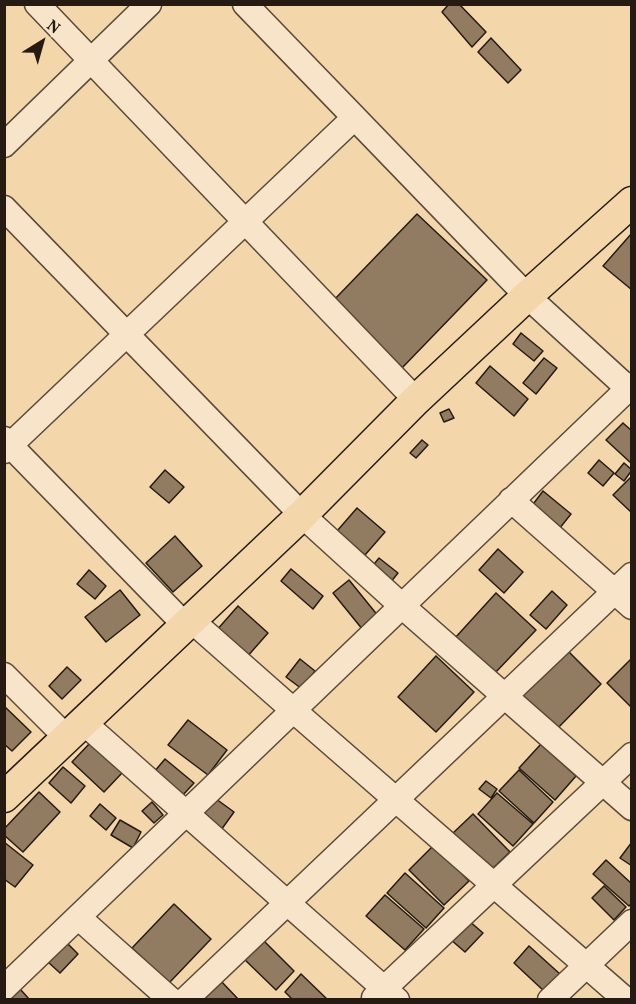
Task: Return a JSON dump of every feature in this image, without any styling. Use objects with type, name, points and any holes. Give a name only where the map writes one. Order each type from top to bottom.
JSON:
[{"type":"main road","points":[[4,797],[302,515],[417,400],[527,296],[632,202]]},
{"type":"street","points":[[37,4],[417,400]]},
{"type":"street","points":[[4,145],[149,4]]},
{"type":"street","points":[[4,988],[630,388],[527,296],[246,4]]},
{"type":"street","points":[[354,118],[7,445],[188,622],[293,710],[626,999]]},
{"type":"street","points":[[4,208],[302,515],[632,808]]},
{"type":"street","points":[[511,501],[623,600]]},
{"type":"street","points":[[185,999],[504,696],[623,600],[632,575]]},
{"type":"street","points":[[4,675],[185,814],[287,903],[384,996],[493,885],[632,754]]},
{"type":"street","points":[[78,917],[171,999]]},
{"type":"street","points":[[550,999],[632,922]]},
{"type":"building","points":[[449,4],[459,4],[486,32],[472,47],[442,12]]},
{"type":"building","points":[[491,38],[521,70],[508,83],[478,52]]},
{"type":"building","points":[[417,214],[487,280],[401,369],[332,302]]},
{"type":"building","points":[[632,233],[632,290],[603,266]]},
{"type":"building","points":[[521,333],[543,351],[534,361],[513,344]]},
{"type":"building","points":[[544,358],[557,368],[536,394],[523,383]]},
{"type":"building","points":[[490,366],[528,399],[514,416],[476,383]]},
{"type":"building","points":[[449,409],[454,418],[444,422],[440,413]]},
{"type":"building","points":[[623,423],[632,431],[632,464],[606,440]]},
{"type":"building","points":[[422,440],[428,445],[416,458],[410,453]]},
{"type":"building","points":[[599,460],[614,473],[603,486],[588,473]]},
{"type":"building","points":[[624,463],[632,470],[624,481],[615,474]]},
{"type":"building","points":[[165,470],[184,487],[169,503],[150,487]]},
{"type":"building","points":[[632,476],[632,513],[613,495]]},
{"type":"building","points":[[543,491],[571,514],[559,529],[531,507]]},
{"type":"building","points":[[357,508],[385,532],[365,555],[337,531]]},
{"type":"building","points":[[175,536],[202,566],[173,592],[146,563]]},
{"type":"building","points":[[498,549],[523,572],[504,593],[479,570]]},
{"type":"building","points":[[379,558],[398,573],[390,583],[371,568]]},
{"type":"building","points":[[291,569],[323,596],[313,609],[281,581]]},
{"type":"building","points":[[89,570],[106,586],[95,599],[77,584]]},
{"type":"building","points":[[349,580],[379,617],[363,630],[333,593]]},
{"type":"building","points":[[120,590],[140,615],[106,642],[85,617]]},
{"type":"building","points":[[552,591],[567,605],[546,629],[530,615]]},
{"type":"building","points":[[496,593],[536,630],[494,674],[455,638]]},
{"type":"building","points":[[238,606],[268,633],[246,658],[216,631]]},
{"type":"building","points":[[567,650],[601,684],[554,732],[520,698]]},
{"type":"building","points":[[436,656],[474,692],[436,732],[398,697]]},
{"type":"building","points":[[632,658],[632,708],[607,683]]},
{"type":"building","points":[[300,659],[315,671],[302,689],[286,677]]},
{"type":"building","points":[[67,667],[81,680],[62,699],[49,686]]},
{"type":"building","points":[[4,706],[31,732],[12,751],[4,744]]},
{"type":"building","points":[[188,720],[227,750],[208,775],[168,745]]},
{"type":"building","points":[[90,743],[122,773],[104,792],[72,762]]},
{"type":"building","points":[[541,744],[576,776],[555,800],[519,768]]},
{"type":"building","points":[[165,759],[194,783],[182,796],[154,772]]},
{"type":"building","points":[[63,767],[85,786],[71,803],[49,783]]},
{"type":"building","points":[[519,770],[553,802],[534,823],[499,791]]},
{"type":"building","points":[[486,781],[497,789],[491,798],[479,789]]},
{"type":"building","points":[[39,792],[60,812],[23,852],[4,835],[4,829]]},
{"type":"building","points":[[497,793],[533,824],[513,846],[478,814]]},
{"type":"building","points":[[212,796],[234,812],[221,830],[199,813]]},
{"type":"building","points":[[152,802],[163,815],[154,823],[142,811]]},
{"type":"building","points":[[100,804],[116,818],[106,830],[90,816]]},
{"type":"building","points":[[473,814],[510,852],[489,872],[452,834]]},
{"type":"building","points":[[120,820],[141,832],[133,848],[111,835]]},
{"type":"building","points":[[4,842],[33,865],[15,887],[4,879]]},
{"type":"building","points":[[632,842],[632,866],[620,858]]},
{"type":"building","points":[[434,845],[469,881],[444,905],[409,870]]},
{"type":"building","points":[[606,860],[632,884],[632,903],[629,906],[593,874]]},
{"type":"building","points":[[405,873],[444,908],[426,928],[387,893]]},
{"type":"building","points":[[604,886],[626,907],[614,920],[592,898]]},
{"type":"building","points":[[385,895],[424,929],[405,950],[366,916]]},
{"type":"building","points":[[174,904],[211,939],[169,983],[132,948]]},
{"type":"building","points":[[468,920],[483,933],[465,952],[450,939]]},
{"type":"building","points":[[261,938],[294,971],[276,990],[242,957]]},
{"type":"building","points":[[66,942],[78,954],[60,973],[48,962]]},
{"type":"building","points":[[529,946],[561,975],[545,992],[514,963]]},
{"type":"building","points":[[301,974],[328,1000],[293,1000],[285,992]]},
{"type":"building","points":[[219,979],[239,1000],[198,1000]]},
{"type":"building","points":[[20,989],[30,1000],[8,1000]]}]
